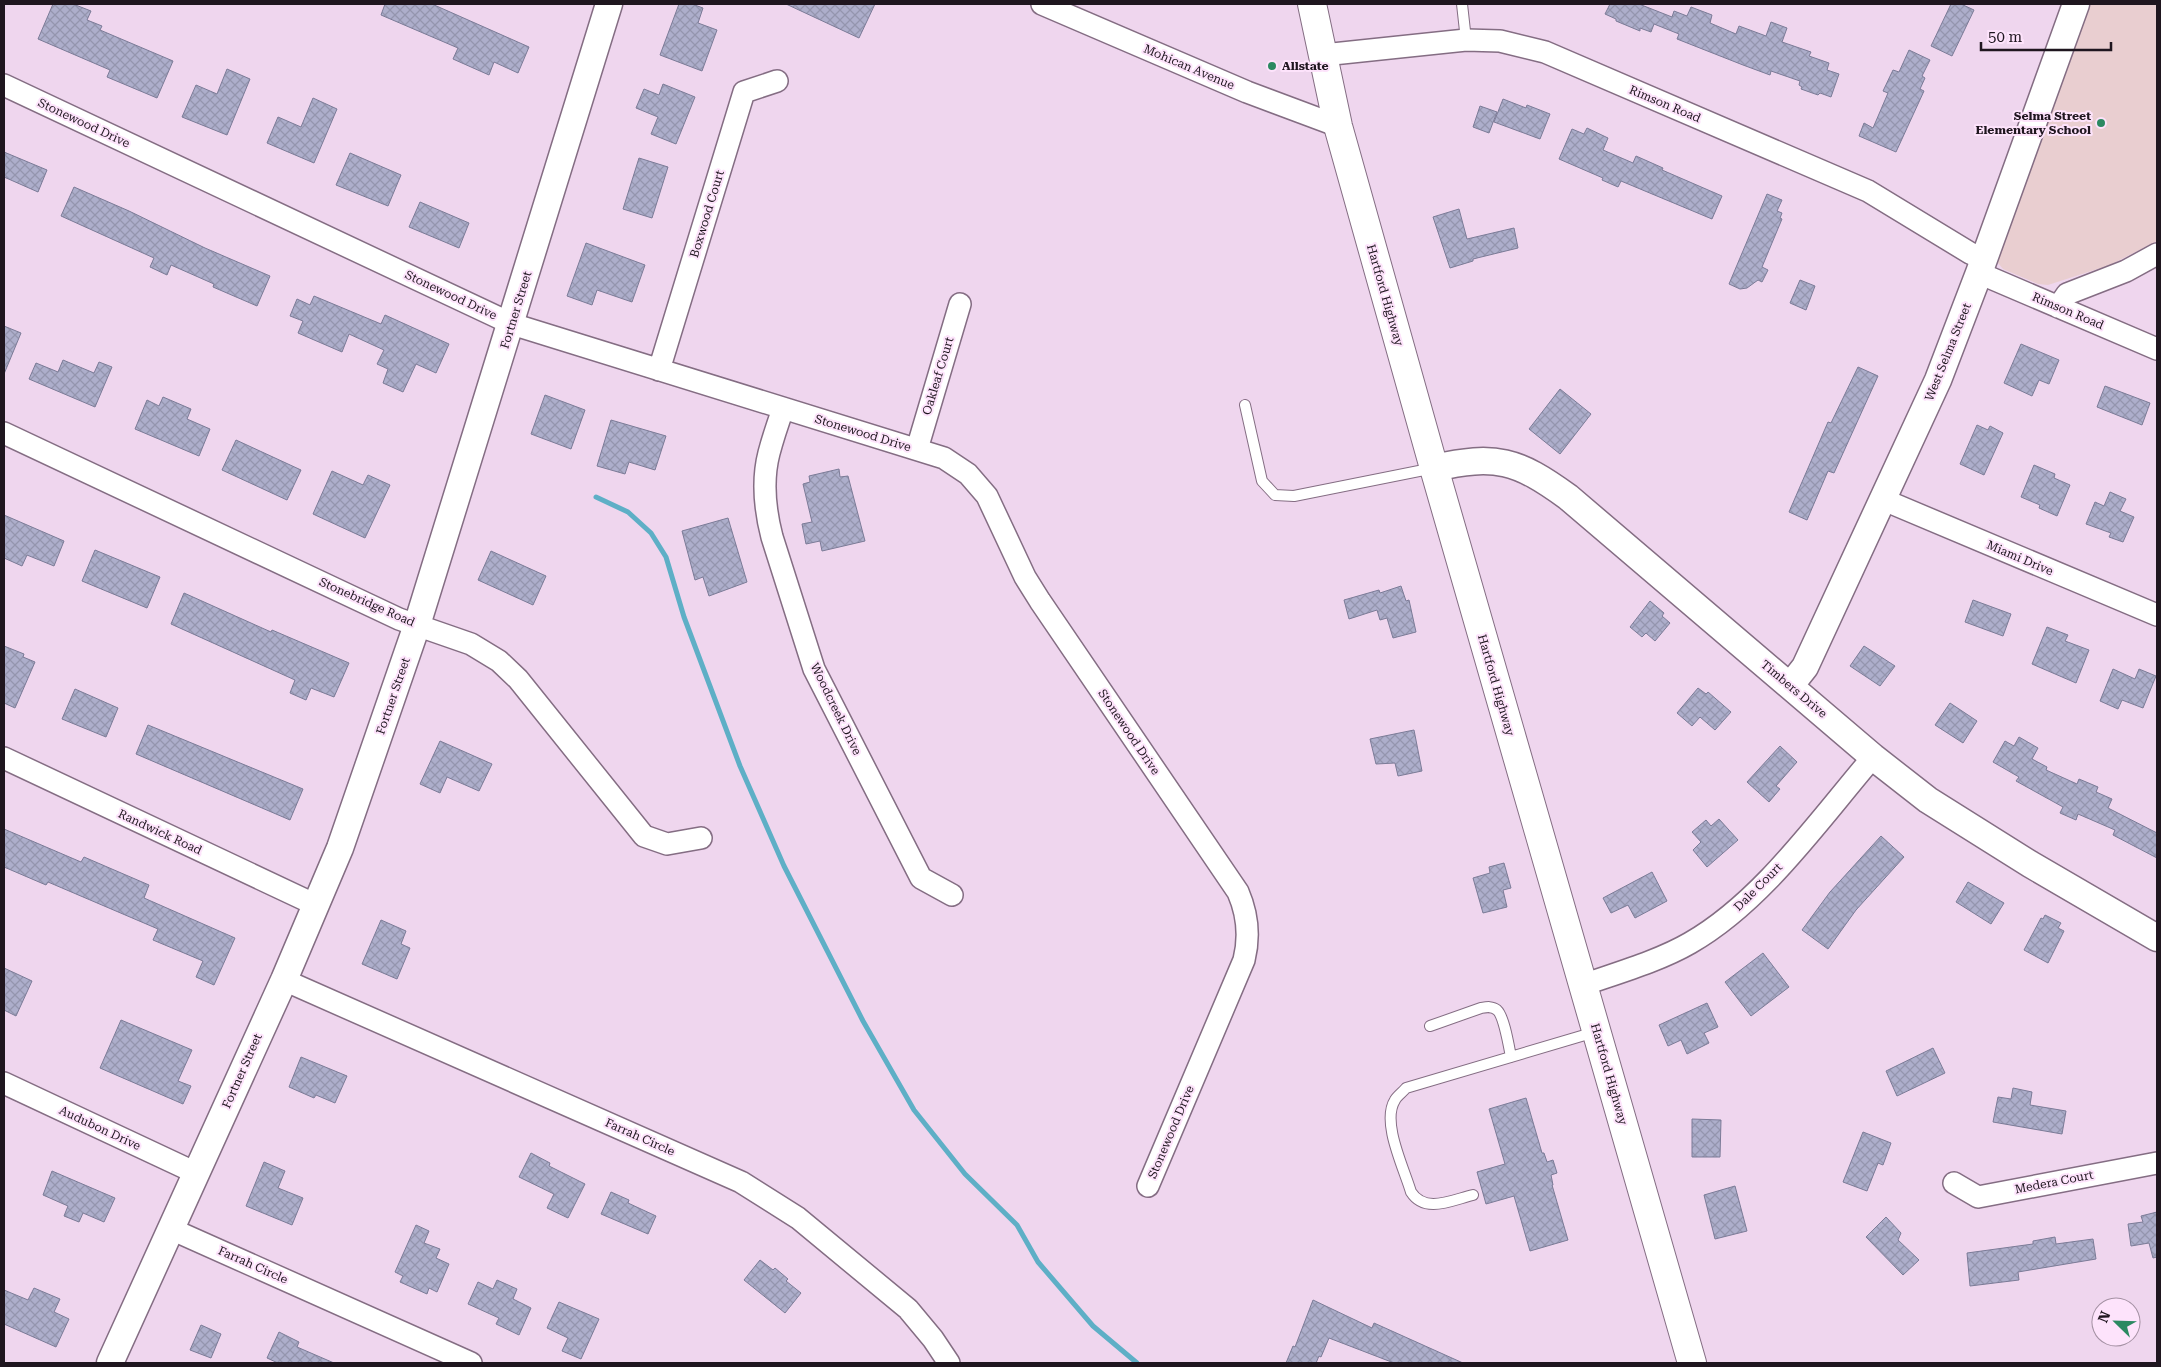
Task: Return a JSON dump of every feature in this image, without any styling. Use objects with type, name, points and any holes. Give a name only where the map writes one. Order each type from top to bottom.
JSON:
[{"type":"main road","name":"Hartford Highway","points":[[1312,4],[1338,126],[1434,468],[1692,1363]]},
{"type":"street","name":"Fortner Street","points":[[110,1363],[284,980],[355,808],[418,625],[610,4]]},
{"type":"street","name":"Mohican Avenue","points":[[1042,4],[1247,92],[1338,126]]},
{"type":"street","name":"West Selma Street","points":[[1790,686],[1805,667],[1938,380],[1982,266],[2076,4]]},
{"type":"street","name":"Rimson Road","points":[[1322,55],[1466,40],[1507,42],[1545,52],[1868,191],[1970,253],[1982,266],[2058,308],[2157,349]]},
{"type":"street","name":"Boxwood Court","points":[[659,370],[744,92],[777,81]]},
{"type":"street","name":"Stonewood Drive","points":[[4,85],[512,324],[944,458],[973,479],[987,496],[1026,577],[1040,601],[1233,886],[1246,914],[1248,937],[1244,960],[1148,1186]]},
{"type":"street","points":[[2058,308],[2067,294],[2126,271],[2157,254]]},
{"type":"street","name":"Oakleaf Court","points":[[917,449],[960,304]]},
{"type":"street","name":"Woodcreek Drive","points":[[783,409],[769,454],[765,489],[767,515],[772,537],[814,669],[921,878],[952,895]]},
{"type":"street","name":"Stonebridge Road","points":[[4,433],[390,615],[471,644],[499,661],[518,679],[644,836],[667,844],[701,838]]},
{"type":"street","name":"Timbers Drive","points":[[1434,468],[1480,460],[1501,462],[1521,467],[1541,478],[1568,497],[1873,757],[1928,800],[1968,826],[2157,938]]},
{"type":"street","name":"Miami Drive","points":[[1884,500],[2157,616]]},
{"type":"street","name":"Dale Court","points":[[1583,985],[1626,970],[1689,944],[1745,904],[1873,757]]},
{"type":"street","name":"Randwick Road","points":[[4,758],[316,905]]},
{"type":"street","name":"Farrah Circle","points":[[284,980],[741,1182],[761,1193],[798,1218],[908,1309],[933,1339],[949,1363]]},
{"type":"street","name":"Audubon Drive","points":[[4,1083],[196,1173]]},
{"type":"street","name":"Medera Court","points":[[1954,1183],[1978,1197],[2157,1163]]},
{"type":"street","name":"Farrah Circle","points":[[171,1229],[471,1363]]},
{"type":"lane","points":[[1462,4],[1466,40]]},
{"type":"lane","points":[[1245,405],[1262,481],[1275,495],[1294,496],[1434,468]]},
{"type":"lane","points":[[1430,1026],[1489,1006],[1496,1009],[1500,1015],[1511,1057]]},
{"type":"lane","points":[[1472,1195],[1429,1205],[1416,1200],[1411,1192],[1391,1128],[1390,1116],[1395,1100],[1406,1088],[1596,1032]]},
{"type":"shaded area","name":"Selma Street Elementary School","points":[[2088,4],[2157,4],[2157,241],[2110,265],[2048,285],[2038,284],[2003,269],[1998,263],[1997,254]]},
{"type":"building","points":[[53,4],[73,4],[91,11],[87,20],[102,26],[100,30],[173,61],[157,98],[107,77],[110,70],[38,39]]},
{"type":"building","points":[[385,4],[432,4],[529,47],[518,73],[494,62],[489,75],[453,59],[458,48],[381,15]]},
{"type":"building","points":[[679,4],[692,4],[703,8],[698,23],[717,30],[702,71],[660,55]]},
{"type":"building","points":[[786,4],[875,4],[859,38]]},
{"type":"building","points":[[1610,4],[1639,4],[1672,17],[1674,11],[1687,16],[1691,7],[1712,15],[1710,23],[1736,34],[1739,26],[1766,36],[1771,22],[1787,28],[1782,42],[1811,52],[1809,56],[1829,63],[1827,70],[1839,74],[1831,97],[1801,89],[1800,81],[1771,71],[1770,75],[1677,39],[1679,34],[1654,24],[1651,32],[1640,28],[1640,31],[1616,21],[1616,19],[1605,14]]},
{"type":"building","points":[[1951,4],[1961,4],[1974,10],[1952,56],[1931,46]]},
{"type":"building","points":[[1909,50],[1930,60],[1922,76],[1925,78],[1920,89],[1924,91],[1896,152],[1859,136],[1864,123],[1873,128],[1888,93],[1883,91],[1893,70],[1899,72]]},
{"type":"building","points":[[227,69],[250,79],[227,135],[182,117],[196,85],[217,94]]},
{"type":"building","points":[[663,84],[695,97],[676,144],[651,134],[658,117],[636,108],[644,89],[659,95]]},
{"type":"building","points":[[313,98],[337,109],[314,163],[267,143],[278,117],[301,127]]},
{"type":"building","points":[[1503,99],[1526,108],[1527,105],[1550,114],[1540,139],[1494,122]]},
{"type":"building","points":[[1480,106],[1497,112],[1489,133],[1473,127]]},
{"type":"building","points":[[1587,128],[1608,138],[1603,150],[1633,163],[1636,156],[1663,168],[1662,170],[1722,196],[1712,219],[1621,181],[1618,187],[1602,180],[1603,178],[1559,159],[1572,129],[1584,134]]},
{"type":"building","points":[[4,152],[47,170],[38,192],[4,177]]},
{"type":"building","points":[[350,153],[401,175],[388,206],[336,185]]},
{"type":"building","points":[[639,158],[668,167],[652,218],[623,209]]},
{"type":"building","points":[[74,187],[270,276],[257,306],[213,287],[214,284],[171,265],[167,275],[150,267],[154,258],[61,216]]},
{"type":"building","points":[[1767,194],[1782,200],[1777,211],[1782,213],[1780,218],[1782,219],[1762,267],[1768,270],[1762,282],[1758,280],[1747,288],[1740,289],[1729,284]]},
{"type":"building","points":[[420,202],[469,223],[459,248],[409,227]]},
{"type":"building","points":[[1459,209],[1467,239],[1514,228],[1518,248],[1473,259],[1473,261],[1450,268],[1433,217]]},
{"type":"building","points":[[586,243],[645,265],[632,302],[597,290],[592,305],[567,296]]},
{"type":"building","points":[[1800,280],[1815,286],[1806,310],[1790,303]]},
{"type":"building","points":[[314,296],[381,324],[385,315],[449,344],[436,373],[416,364],[403,392],[383,383],[388,369],[377,364],[384,350],[349,334],[342,352],[298,333],[303,321],[290,316],[297,299],[310,305]]},
{"type":"building","points":[[4,326],[21,333],[4,374]]},
{"type":"building","points":[[2021,344],[2059,360],[2049,384],[2039,380],[2032,396],[2004,383]]},
{"type":"building","points":[[63,360],[94,373],[99,362],[112,367],[95,407],[29,379],[36,363],[58,372]]},
{"type":"building","points":[[1858,367],[1878,376],[1834,473],[1828,471],[1807,520],[1789,512],[1828,422],[1831,423]]},
{"type":"building","points":[[2105,386],[2150,403],[2142,425],[2097,407]]},
{"type":"building","points":[[1560,389],[1591,414],[1560,454],[1529,429]]},
{"type":"building","points":[[545,395],[585,410],[571,449],[531,434]]},
{"type":"building","points":[[163,397],[191,409],[187,419],[210,429],[199,456],[135,429],[147,400],[159,406]]},
{"type":"building","points":[[611,420],[666,436],[655,470],[629,462],[625,474],[597,466]]},
{"type":"building","points":[[1977,425],[1988,430],[1990,426],[2003,433],[1984,475],[1960,464]]},
{"type":"building","points":[[236,440],[301,470],[287,500],[222,470]]},
{"type":"building","points":[[2034,465],[2055,474],[2054,478],[2070,485],[2057,516],[2039,508],[2040,505],[2021,497]]},
{"type":"building","points":[[839,469],[840,477],[848,476],[865,541],[822,551],[820,541],[806,544],[802,524],[812,522],[803,484],[810,482],[809,476]]},
{"type":"building","points":[[332,471],[363,485],[368,475],[390,485],[365,538],[313,514]]},
{"type":"building","points":[[2110,492],[2126,499],[2120,511],[2134,517],[2123,542],[2109,537],[2111,533],[2086,524],[2095,502],[2104,506]]},
{"type":"building","points":[[4,515],[64,541],[54,566],[27,555],[22,566],[4,558]]},
{"type":"building","points":[[728,518],[747,582],[709,596],[703,577],[695,580],[682,531]]},
{"type":"building","points":[[95,550],[160,577],[147,608],[82,581]]},
{"type":"building","points":[[491,551],[546,576],[533,605],[478,580]]},
{"type":"building","points":[[1401,586],[1406,601],[1409,600],[1416,632],[1393,638],[1387,618],[1380,620],[1377,610],[1349,619],[1344,600],[1379,590],[1380,593]]},
{"type":"building","points":[[184,593],[271,632],[272,630],[349,663],[334,697],[311,688],[306,700],[290,693],[295,680],[171,624]]},
{"type":"building","points":[[1973,600],[2011,614],[2003,636],[1965,622]]},
{"type":"building","points":[[1650,601],[1664,613],[1662,616],[1670,623],[1655,641],[1646,633],[1642,637],[1630,627]]},
{"type":"building","points":[[2047,627],[2068,635],[2065,641],[2089,650],[2076,683],[2032,664]]},
{"type":"building","points":[[4,646],[24,654],[23,657],[35,662],[15,708],[4,703]]},
{"type":"building","points":[[1864,646],[1895,666],[1880,686],[1850,666]]},
{"type":"building","points":[[2113,669],[2135,679],[2139,669],[2156,676],[2143,708],[2122,700],[2118,709],[2100,701]]},
{"type":"building","points":[[1698,688],[1706,694],[1708,692],[1731,712],[1715,730],[1700,717],[1692,726],[1677,713]]},
{"type":"building","points":[[75,689],[118,708],[106,737],[62,719]]},
{"type":"building","points":[[1950,703],[1977,721],[1963,743],[1935,725]]},
{"type":"building","points":[[148,725],[303,789],[290,820],[136,754]]},
{"type":"building","points":[[1414,730],[1422,771],[1398,776],[1395,763],[1376,764],[1370,739]]},
{"type":"building","points":[[2019,737],[2038,748],[2032,759],[2047,767],[2046,770],[2077,784],[2079,779],[2098,787],[2096,792],[2112,799],[2108,808],[2157,833],[2157,858],[2113,835],[2115,830],[2078,814],[2076,820],[2060,813],[2063,807],[2016,781],[2019,777],[1993,762],[2005,741],[2014,746]]},
{"type":"building","points":[[440,741],[492,764],[479,791],[447,777],[440,793],[420,784]]},
{"type":"building","points":[[1780,746],[1797,762],[1776,786],[1780,789],[1769,802],[1747,782]]},
{"type":"building","points":[[1719,819],[1738,840],[1707,867],[1693,850],[1701,842],[1692,832],[1706,820],[1711,826]]},
{"type":"building","points":[[4,829],[81,862],[84,857],[149,885],[144,898],[235,938],[214,985],[196,977],[203,961],[153,940],[158,929],[48,882],[46,885],[4,867]]},
{"type":"building","points":[[1881,836],[1904,857],[1856,910],[1828,949],[1802,930],[1830,892]]},
{"type":"building","points":[[1504,863],[1511,888],[1503,890],[1507,907],[1483,913],[1473,878],[1490,873],[1489,867]]},
{"type":"building","points":[[1652,872],[1667,901],[1635,918],[1628,905],[1611,913],[1603,898]]},
{"type":"building","points":[[1968,882],[2004,903],[1991,924],[1956,902]]},
{"type":"building","points":[[2045,915],[2061,923],[2058,928],[2064,931],[2048,963],[2024,950],[2041,918],[2043,919]]},
{"type":"building","points":[[381,920],[406,931],[401,944],[410,948],[397,979],[362,964]]},
{"type":"building","points":[[1763,953],[1789,987],[1751,1016],[1725,982]]},
{"type":"building","points":[[4,968],[32,981],[16,1016],[4,1010]]},
{"type":"building","points":[[1707,1003],[1718,1027],[1704,1033],[1709,1043],[1687,1054],[1681,1040],[1668,1046],[1659,1025]]},
{"type":"building","points":[[121,1020],[192,1050],[178,1081],[191,1086],[183,1104],[100,1068]]},
{"type":"building","points":[[1933,1048],[1945,1073],[1897,1096],[1886,1071]]},
{"type":"building","points":[[301,1057],[347,1076],[335,1103],[316,1095],[314,1098],[289,1087]]},
{"type":"building","points":[[2013,1088],[2032,1092],[2030,1105],[2066,1111],[2062,1134],[1993,1122],[1998,1097],[2011,1099]]},
{"type":"building","points":[[1526,1098],[1542,1153],[1544,1153],[1547,1162],[1553,1160],[1557,1173],[1551,1175],[1552,1185],[1568,1240],[1530,1251],[1514,1196],[1486,1204],[1477,1172],[1505,1164],[1489,1109]]},
{"type":"building","points":[[1692,1119],[1721,1120],[1720,1157],[1692,1157]]},
{"type":"building","points":[[1863,1132],[1891,1143],[1883,1165],[1878,1163],[1867,1191],[1843,1182]]},
{"type":"building","points":[[531,1153],[550,1163],[549,1166],[585,1184],[568,1218],[547,1208],[554,1194],[519,1177]]},
{"type":"building","points":[[264,1162],[285,1171],[278,1188],[303,1198],[292,1225],[246,1206]]},
{"type":"building","points":[[52,1171],[115,1198],[104,1222],[83,1213],[79,1222],[64,1216],[68,1206],[43,1195]]},
{"type":"building","points":[[1735,1186],[1747,1231],[1715,1239],[1704,1195]]},
{"type":"building","points":[[611,1192],[629,1200],[628,1203],[656,1216],[648,1234],[601,1214]]},
{"type":"building","points":[[2157,1212],[2157,1257],[2153,1258],[2149,1243],[2131,1246],[2128,1224],[2143,1222],[2141,1216]]},
{"type":"building","points":[[1886,1217],[1901,1233],[1898,1240],[1919,1260],[1903,1275],[1866,1237]]},
{"type":"building","points":[[416,1225],[429,1231],[424,1243],[440,1249],[436,1258],[449,1264],[437,1292],[429,1288],[427,1294],[400,1282],[403,1276],[395,1272]]},
{"type":"building","points":[[2055,1237],[2056,1244],[2093,1239],[2096,1259],[2018,1272],[2019,1280],[1970,1286],[1967,1253],[2033,1244],[2033,1241]]},
{"type":"building","points":[[760,1260],[773,1270],[775,1268],[788,1279],[786,1281],[801,1293],[785,1313],[744,1280]]},
{"type":"building","points":[[497,1280],[517,1289],[513,1299],[531,1308],[519,1335],[496,1324],[499,1318],[468,1304],[478,1282],[493,1289]]},
{"type":"building","points":[[34,1288],[60,1299],[54,1312],[69,1319],[56,1347],[4,1324],[4,1290],[28,1300]]},
{"type":"building","points":[[1313,1300],[1372,1328],[1374,1323],[1463,1363],[1394,1363],[1329,1338],[1321,1357],[1319,1356],[1316,1363],[1286,1363],[1293,1346],[1295,1347]]},
{"type":"building","points":[[559,1302],[599,1319],[581,1359],[562,1351],[568,1338],[547,1328]]},
{"type":"building","points":[[201,1325],[221,1334],[211,1358],[190,1350]]},
{"type":"building","points":[[279,1332],[299,1342],[297,1347],[334,1363],[278,1363],[267,1358]]},
{"type":"waterway","points":[[596,497],[628,512],[651,533],[666,557],[684,617],[740,766],[784,866],[863,1021],[914,1110],[965,1174],[1017,1225],[1038,1262],[1093,1326],[1137,1363]]},
{"type":"place","name":"Allstate","points":[[1272,66]]},
{"type":"place","name":"Selma Street Elementary School","points":[[2101,123]]}]
